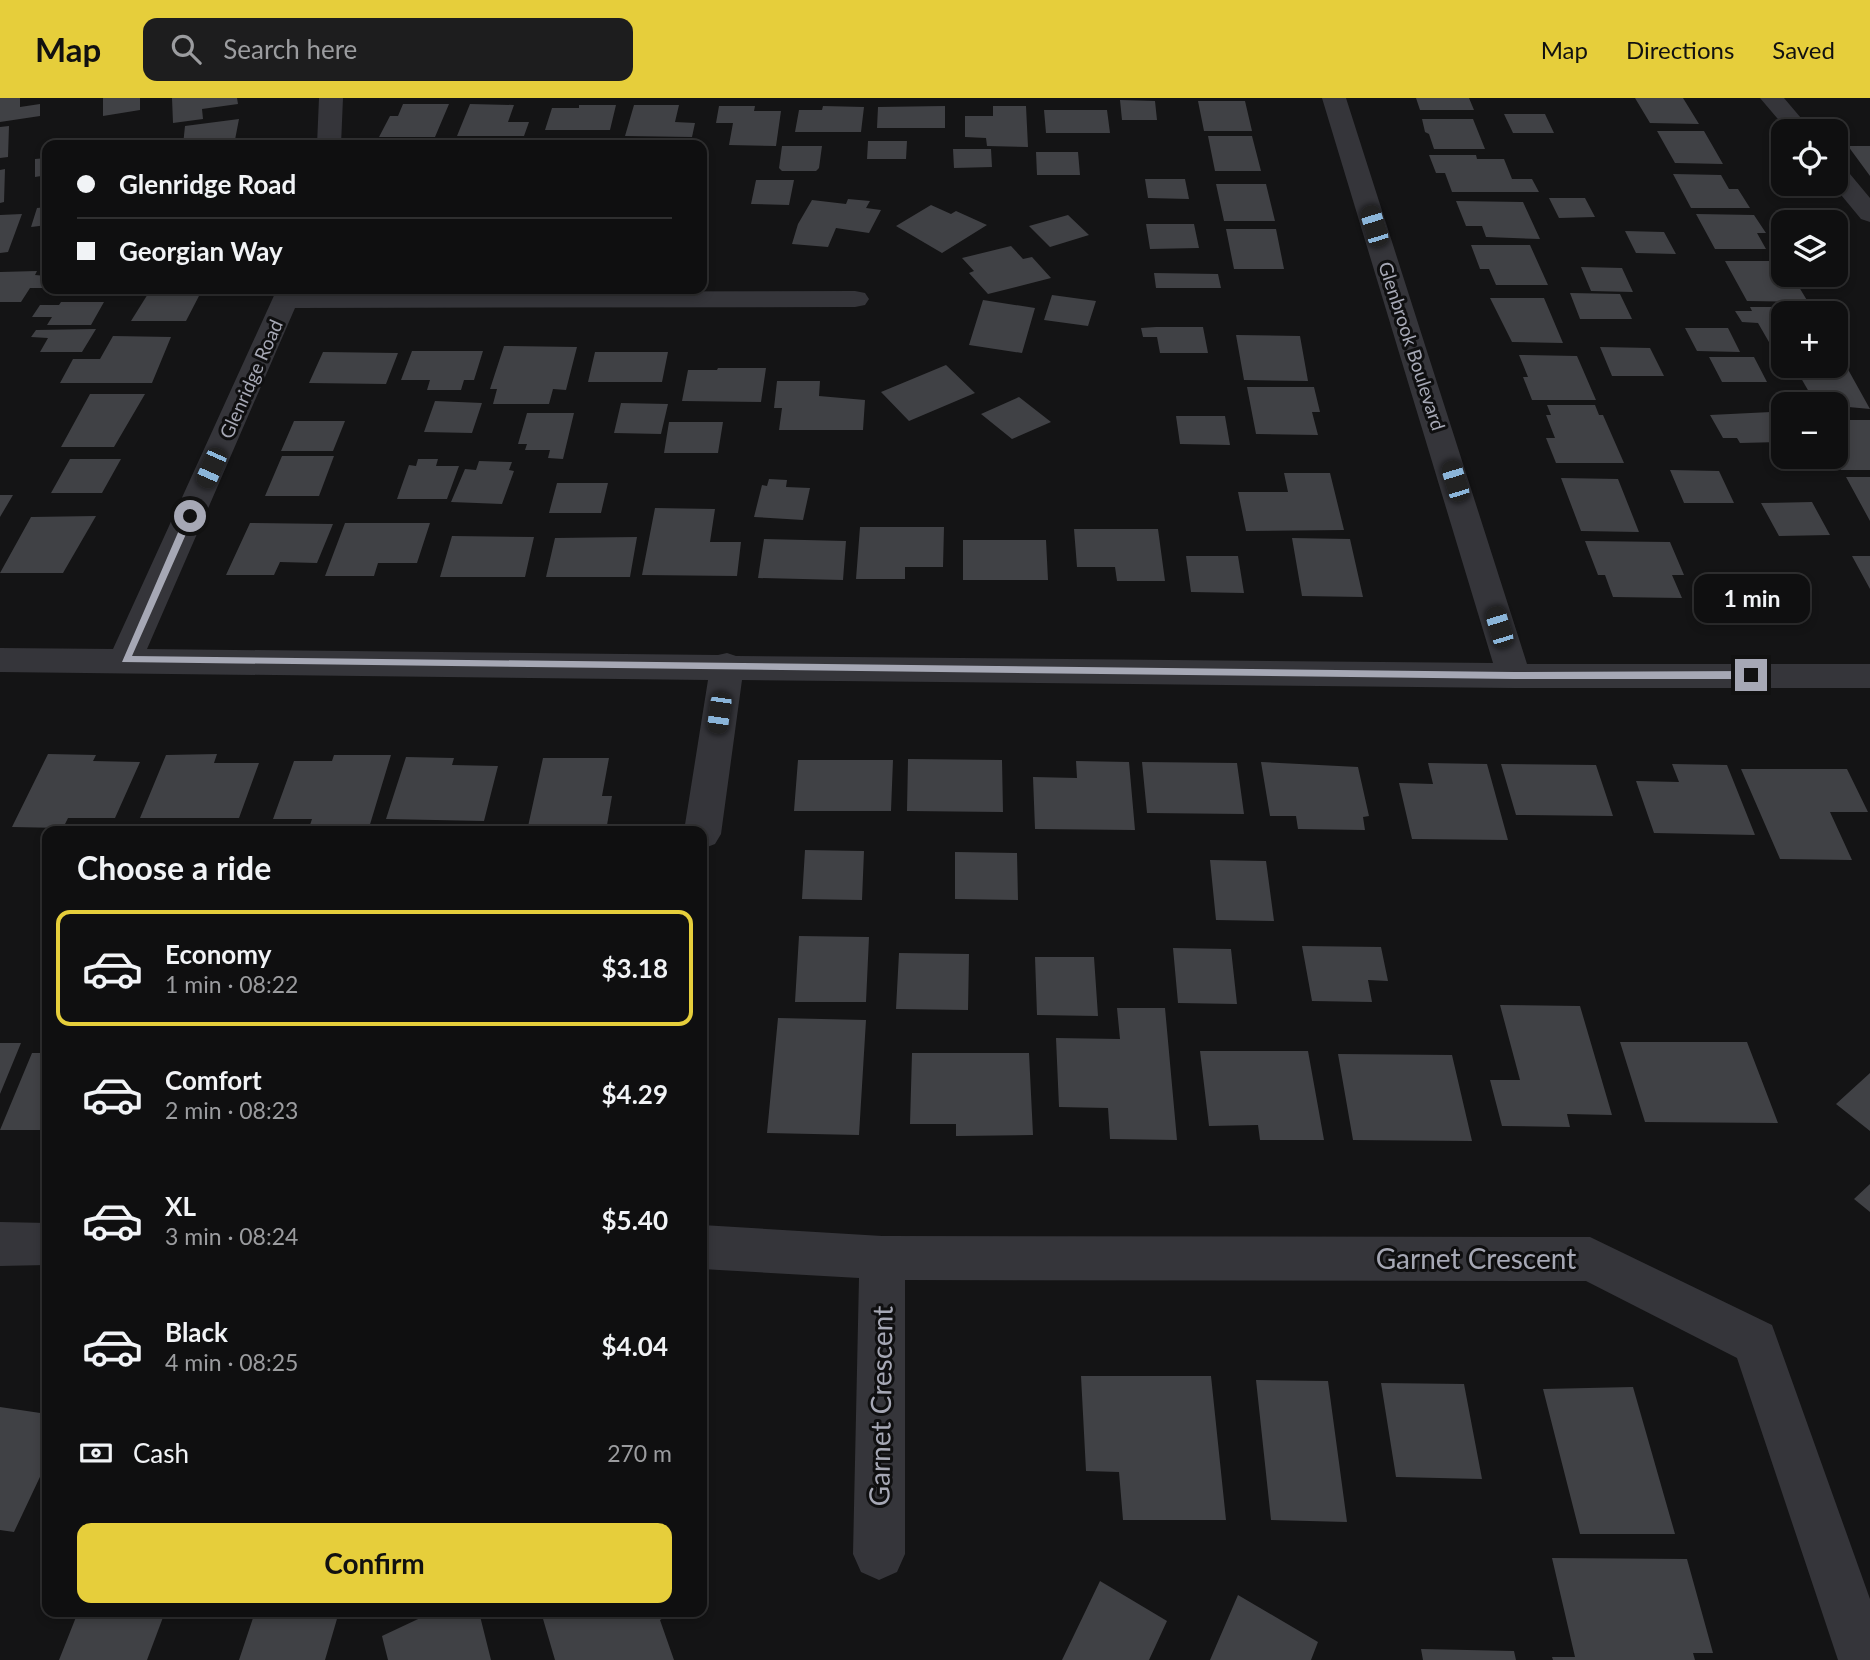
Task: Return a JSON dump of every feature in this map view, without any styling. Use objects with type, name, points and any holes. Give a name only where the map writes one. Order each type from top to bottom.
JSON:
[{"type":"street","points":[[329,140],[331,98]]},
{"type":"street","name":"Glenbrook Boulevard","points":[[1334,98],[1514,676]]},
{"type":"street","points":[[1772,98],[1790,119]]},
{"type":"street","points":[[1848,187],[1870,214]]},
{"type":"street","points":[[288,295],[855,299]]},
{"type":"street","name":"Glenridge Road","points":[[125,660],[288,295]]},
{"type":"street","points":[[0,660],[727,665],[1514,676],[1870,676]]},
{"type":"street","points":[[703,826],[727,665]]},
{"type":"street","points":[[0,1244],[42,1244]]},
{"type":"street","name":"Garnet Crescent","points":[[707,1247],[882,1258],[1590,1259],[1755,1342],[1865,1660]]},
{"type":"street","name":"Garnet Crescent","points":[[879,1554],[882,1258]]},
{"type":"building","points":[[0,98],[20,98],[20,107],[40,104],[40,116],[0,122]]},
{"type":"building","points":[[103,98],[140,98],[140,110],[103,116]]},
{"type":"building","points":[[172,98],[237,98],[238,104],[202,109],[203,119],[173,123]]},
{"type":"building","points":[[1416,98],[1469,98],[1474,110],[1420,110]]},
{"type":"building","points":[[1635,98],[1683,98],[1699,124],[1650,123]]},
{"type":"building","points":[[1120,100],[1155,101],[1157,120],[1122,120]]},
{"type":"building","points":[[1198,101],[1245,101],[1252,131],[1204,131]]},
{"type":"building","points":[[403,104],[449,104],[435,137],[379,137],[390,116],[398,116]]},
{"type":"building","points":[[470,104],[514,105],[508,122],[529,122],[524,136],[457,136]]},
{"type":"building","points":[[579,105],[616,105],[610,130],[545,130],[552,108],[579,108]]},
{"type":"building","points":[[634,105],[679,105],[675,122],[695,123],[692,137],[625,136]]},
{"type":"building","points":[[719,106],[755,106],[754,111],[781,111],[776,146],[729,145],[733,123],[716,123]]},
{"type":"building","points":[[823,106],[864,107],[861,132],[795,132],[799,110],[822,110]]},
{"type":"building","points":[[945,106],[945,128],[877,128],[878,107]]},
{"type":"building","points":[[993,106],[1026,106],[1028,147],[987,146],[986,138],[965,137],[965,116],[993,116]]},
{"type":"building","points":[[1044,110],[1107,110],[1110,133],[1046,133]]},
{"type":"building","points":[[1504,114],[1545,114],[1554,133],[1513,133]]},
{"type":"building","points":[[239,119],[235,140],[184,140],[185,126]]},
{"type":"building","points":[[1422,119],[1473,119],[1485,149],[1434,149]]},
{"type":"building","points":[[9,126],[8,157],[0,158],[0,127]]},
{"type":"building","points":[[1657,131],[1704,131],[1723,164],[1675,163]]},
{"type":"building","points":[[1208,136],[1252,136],[1261,171],[1215,171]]},
{"type":"building","points":[[868,141],[907,141],[906,159],[867,159]]},
{"type":"building","points":[[782,146],[822,146],[819,168],[816,171],[782,171],[779,168]]},
{"type":"building","points":[[1848,146],[1870,146],[1870,176]]},
{"type":"building","points":[[953,149],[991,149],[992,167],[954,168]]},
{"type":"building","points":[[1036,152],[1078,152],[1080,175],[1037,175]]},
{"type":"building","points":[[1429,155],[1476,155],[1477,159],[1504,159],[1512,179],[1532,179],[1539,192],[1452,192],[1445,173],[1436,173]]},
{"type":"building","points":[[42,158],[42,176],[35,177],[35,159]]},
{"type":"building","points":[[5,169],[4,202],[0,203],[0,170]]},
{"type":"building","points":[[1673,174],[1721,175],[1729,189],[1738,189],[1750,208],[1691,208]]},
{"type":"building","points":[[1145,179],[1185,179],[1189,199],[1148,198]]},
{"type":"building","points":[[756,180],[794,180],[789,205],[751,204]]},
{"type":"building","points":[[1216,184],[1266,184],[1275,221],[1224,221]]},
{"type":"building","points":[[1549,198],[1585,198],[1595,217],[1559,218]]},
{"type":"building","points":[[848,199],[870,201],[866,208],[881,210],[869,233],[836,228],[828,247],[792,244],[798,224],[812,200],[846,204]]},
{"type":"building","points":[[1456,201],[1523,202],[1540,239],[1486,237],[1482,226],[1466,226]]},
{"type":"building","points":[[931,205],[951,214],[956,211],[987,225],[942,253],[896,226]]},
{"type":"building","points":[[37,208],[42,208],[42,226],[31,227]]},
{"type":"building","points":[[22,214],[8,252],[0,253],[0,215]]},
{"type":"building","points":[[1696,214],[1754,215],[1766,233],[1757,233],[1766,249],[1715,249]]},
{"type":"building","points":[[1068,215],[1089,235],[1050,247],[1029,226]]},
{"type":"building","points":[[1146,224],[1194,224],[1199,248],[1150,249]]},
{"type":"building","points":[[1226,229],[1276,229],[1284,269],[1234,269]]},
{"type":"building","points":[[1625,231],[1664,232],[1676,254],[1636,253]]},
{"type":"building","points":[[1471,245],[1530,245],[1548,285],[1496,285],[1489,269],[1480,269]]},
{"type":"building","points":[[1011,246],[1023,259],[1032,257],[1051,278],[988,294],[969,273],[974,271],[962,258]]},
{"type":"building","points":[[1725,261],[1771,261],[1771,287],[1799,287],[1807,301],[1771,301],[1747,301]]},
{"type":"building","points":[[1581,267],[1622,268],[1633,292],[1591,291]]},
{"type":"building","points":[[37,271],[35,275],[42,276],[42,288],[30,288],[21,302],[0,302],[0,272]]},
{"type":"building","points":[[1154,273],[1218,274],[1221,288],[1156,288]]},
{"type":"building","points":[[1570,293],[1620,294],[1632,319],[1580,319]]},
{"type":"building","points":[[148,294],[200,294],[186,321],[131,321]]},
{"type":"building","points":[[1052,295],[1096,301],[1088,326],[1044,320]]},
{"type":"building","points":[[1490,298],[1544,298],[1563,343],[1512,342]]},
{"type":"building","points":[[983,300],[1035,308],[1022,353],[969,345]]},
{"type":"building","points":[[61,302],[104,302],[91,325],[47,325],[52,317],[32,317],[40,305],[59,305]]},
{"type":"building","points":[[1750,307],[1771,307],[1771,346],[1758,323],[1742,322],[1735,311],[1752,311]]},
{"type":"building","points":[[1203,327],[1208,353],[1160,353],[1157,337],[1143,337],[1141,328]]},
{"type":"building","points":[[1685,328],[1728,328],[1740,352],[1697,351]]},
{"type":"building","points":[[96,329],[82,352],[40,352],[48,338],[31,337],[36,330]]},
{"type":"building","points":[[1236,335],[1300,336],[1308,381],[1244,380]]},
{"type":"building","points":[[113,336],[171,337],[152,383],[60,383],[73,359],[100,359]]},
{"type":"building","points":[[504,346],[577,347],[566,390],[553,389],[549,404],[493,404],[497,389],[490,389]]},
{"type":"building","points":[[1600,347],[1650,348],[1664,376],[1612,376]]},
{"type":"building","points":[[412,351],[483,351],[474,380],[464,380],[461,390],[427,390],[430,380],[401,380]]},
{"type":"building","points":[[323,352],[398,353],[386,384],[309,383]]},
{"type":"building","points":[[595,352],[668,352],[662,382],[588,382]]},
{"type":"building","points":[[1519,355],[1577,356],[1596,400],[1532,400],[1523,377],[1528,377]]},
{"type":"building","points":[[1709,357],[1754,357],[1767,382],[1722,382]]},
{"type":"building","points":[[946,365],[975,393],[909,421],[881,392]]},
{"type":"building","points":[[766,368],[761,402],[682,401],[688,370]]},
{"type":"building","points":[[1848,369],[1870,409],[1848,407],[1848,392],[1809,392],[1801,378],[1848,378]]},
{"type":"building","points":[[777,381],[820,381],[819,396],[865,400],[863,430],[779,430],[782,408],[774,408]]},
{"type":"building","points":[[1247,387],[1314,387],[1320,412],[1312,412],[1318,435],[1256,434]]},
{"type":"building","points":[[90,394],[145,394],[114,447],[61,447]]},
{"type":"building","points":[[1019,397],[1051,422],[1012,439],[981,414]]},
{"type":"building","points":[[435,401],[482,403],[472,433],[424,432]]},
{"type":"building","points":[[621,403],[668,404],[661,434],[614,433]]},
{"type":"building","points":[[1547,405],[1595,405],[1599,415],[1603,415],[1624,463],[1556,463],[1546,438],[1555,438],[1546,415],[1551,415]]},
{"type":"building","points":[[1771,412],[1771,442],[1740,443],[1737,438],[1723,438],[1710,415]]},
{"type":"building","points":[[527,413],[574,413],[563,459],[548,458],[550,450],[525,450],[527,444],[518,444]]},
{"type":"building","points":[[1176,416],[1225,416],[1230,445],[1180,444]]},
{"type":"building","points":[[1848,420],[1870,420],[1870,470],[1841,470],[1848,469]]},
{"type":"building","points":[[294,421],[345,421],[333,451],[281,451]]},
{"type":"building","points":[[669,422],[723,422],[718,453],[664,453]]},
{"type":"building","points":[[282,456],[334,456],[319,496],[265,496]]},
{"type":"building","points":[[70,459],[121,459],[102,493],[51,493]]},
{"type":"building","points":[[418,459],[438,459],[436,466],[459,466],[447,499],[397,499],[409,465],[416,466]]},
{"type":"building","points":[[479,461],[512,462],[509,470],[514,471],[502,504],[451,502],[465,469],[476,470]]},
{"type":"building","points":[[1670,470],[1719,471],[1734,503],[1684,503]]},
{"type":"building","points":[[1284,473],[1330,473],[1344,530],[1246,531],[1238,492],[1288,492]]},
{"type":"building","points":[[1846,477],[1870,477],[1870,521]]},
{"type":"building","points":[[1561,478],[1618,479],[1639,532],[1581,531]]},
{"type":"building","points":[[769,479],[787,480],[786,487],[810,488],[803,520],[754,517],[762,485],[767,486]]},
{"type":"building","points":[[557,483],[608,483],[601,513],[549,513]]},
{"type":"building","points":[[0,495],[13,495],[0,517]]},
{"type":"building","points":[[1812,502],[1830,535],[1779,536],[1761,503]]},
{"type":"building","points":[[655,508],[715,509],[710,542],[741,542],[737,576],[642,575]]},
{"type":"building","points":[[96,516],[63,573],[0,573],[31,517]]},
{"type":"building","points":[[250,523],[333,524],[317,563],[280,562],[274,575],[226,575]]},
{"type":"building","points":[[345,523],[430,523],[417,563],[378,563],[374,576],[325,576]]},
{"type":"building","points":[[860,527],[944,527],[943,567],[905,567],[905,579],[856,579]]},
{"type":"building","points":[[1074,529],[1158,529],[1165,581],[1117,581],[1115,567],[1077,567]]},
{"type":"building","points":[[452,536],[534,537],[525,577],[440,577]]},
{"type":"building","points":[[637,537],[630,577],[546,577],[555,538]]},
{"type":"building","points":[[1292,538],[1350,539],[1363,597],[1302,596]]},
{"type":"building","points":[[764,539],[846,541],[843,580],[758,578]]},
{"type":"building","points":[[963,540],[1046,540],[1048,580],[963,580]]},
{"type":"building","points":[[1585,541],[1670,542],[1684,575],[1672,575],[1682,598],[1613,597],[1605,575],[1598,575]]},
{"type":"building","points":[[1186,556],[1238,556],[1244,593],[1191,592]]},
{"type":"building","points":[[1852,556],[1870,556],[1870,589]]},
{"type":"building","points":[[48,754],[96,755],[93,761],[140,762],[115,818],[68,818],[64,826],[12,827]]},
{"type":"building","points":[[217,754],[214,763],[259,763],[239,818],[140,818],[166,755]]},
{"type":"building","points":[[334,755],[391,755],[370,826],[310,826],[312,819],[273,819],[294,761],[332,761]]},
{"type":"building","points":[[406,757],[454,758],[452,765],[498,766],[484,821],[386,819]]},
{"type":"building","points":[[543,758],[609,758],[602,796],[612,796],[607,826],[528,826]]},
{"type":"building","points":[[908,759],[1002,760],[1003,812],[907,811]]},
{"type":"building","points":[[798,760],[893,760],[891,811],[794,811]]},
{"type":"building","points":[[1076,761],[1129,762],[1135,830],[1035,829],[1033,777],[1077,778]]},
{"type":"building","points":[[1142,762],[1237,763],[1244,814],[1147,813]]},
{"type":"building","points":[[1261,762],[1358,767],[1369,816],[1363,817],[1365,830],[1298,829],[1296,816],[1270,816]]},
{"type":"building","points":[[1428,763],[1487,764],[1508,840],[1412,839],[1399,783],[1433,784]]},
{"type":"building","points":[[1501,764],[1596,765],[1613,816],[1516,815]]},
{"type":"building","points":[[1672,764],[1727,765],[1755,835],[1654,833],[1636,781],[1679,782]]},
{"type":"building","points":[[1741,769],[1847,769],[1868,812],[1830,812],[1852,860],[1780,859]]},
{"type":"building","points":[[805,850],[864,851],[862,900],[802,899]]},
{"type":"building","points":[[955,852],[1017,853],[1018,900],[955,899]]},
{"type":"building","points":[[1210,860],[1266,861],[1274,921],[1216,920]]},
{"type":"building","points":[[799,936],[869,937],[866,1002],[795,1002]]},
{"type":"building","points":[[1302,946],[1381,947],[1388,981],[1368,980],[1372,1002],[1312,1001]]},
{"type":"building","points":[[1173,948],[1231,949],[1237,1004],[1178,1003]]},
{"type":"building","points":[[899,953],[969,954],[968,1010],[896,1009]]},
{"type":"building","points":[[1035,957],[1094,957],[1098,1016],[1037,1015]]},
{"type":"building","points":[[1500,1005],[1580,1006],[1612,1115],[1567,1114],[1570,1127],[1502,1126],[1490,1080],[1520,1080]]},
{"type":"building","points":[[1117,1008],[1165,1008],[1177,1140],[1110,1139],[1108,1108],[1059,1107],[1056,1038],[1120,1039]]},
{"type":"building","points":[[778,1018],[866,1020],[859,1135],[767,1133]]},
{"type":"building","points":[[1620,1042],[1747,1042],[1778,1123],[1645,1122]]},
{"type":"building","points":[[0,1043],[21,1043],[0,1094]]},
{"type":"building","points":[[1200,1051],[1308,1051],[1324,1140],[1260,1140],[1258,1125],[1209,1126]]},
{"type":"building","points":[[32,1053],[42,1053],[42,1130],[0,1130]]},
{"type":"building","points":[[912,1053],[1029,1053],[1033,1135],[956,1136],[956,1124],[910,1124]]},
{"type":"building","points":[[1338,1054],[1452,1055],[1472,1141],[1353,1140]]},
{"type":"building","points":[[1870,1073],[1870,1131],[1836,1104]]},
{"type":"building","points":[[1870,1184],[1870,1212],[1854,1199]]},
{"type":"building","points":[[1081,1376],[1211,1376],[1226,1520],[1123,1520],[1119,1472],[1086,1471]]},
{"type":"building","points":[[1256,1380],[1328,1381],[1347,1522],[1271,1520]]},
{"type":"building","points":[[1381,1383],[1464,1384],[1482,1479],[1396,1477]]},
{"type":"building","points":[[1633,1387],[1675,1534],[1580,1534],[1543,1389]]},
{"type":"building","points":[[0,1407],[42,1413],[42,1473],[14,1532],[0,1530]]},
{"type":"building","points":[[1552,1558],[1687,1559],[1713,1653],[1693,1653],[1695,1660],[1553,1660],[1552,1657],[1575,1657]]},
{"type":"building","points":[[1100,1581],[1167,1621],[1149,1660],[1062,1660]]},
{"type":"building","points":[[1238,1595],[1318,1642],[1311,1660],[1210,1660]]},
{"type":"building","points":[[76,1617],[163,1617],[147,1660],[59,1660]]},
{"type":"building","points":[[253,1617],[338,1617],[325,1660],[239,1660]]},
{"type":"building","points":[[422,1617],[480,1617],[491,1660],[388,1660],[382,1636]]},
{"type":"building","points":[[542,1617],[665,1617],[660,1620],[674,1660],[555,1660]]},
{"type":"building","points":[[1421,1649],[1514,1651],[1516,1660],[1423,1660]]},
{"type":"route","points":[[190,516],[125,660],[1514,676],[1751,675]]}]
